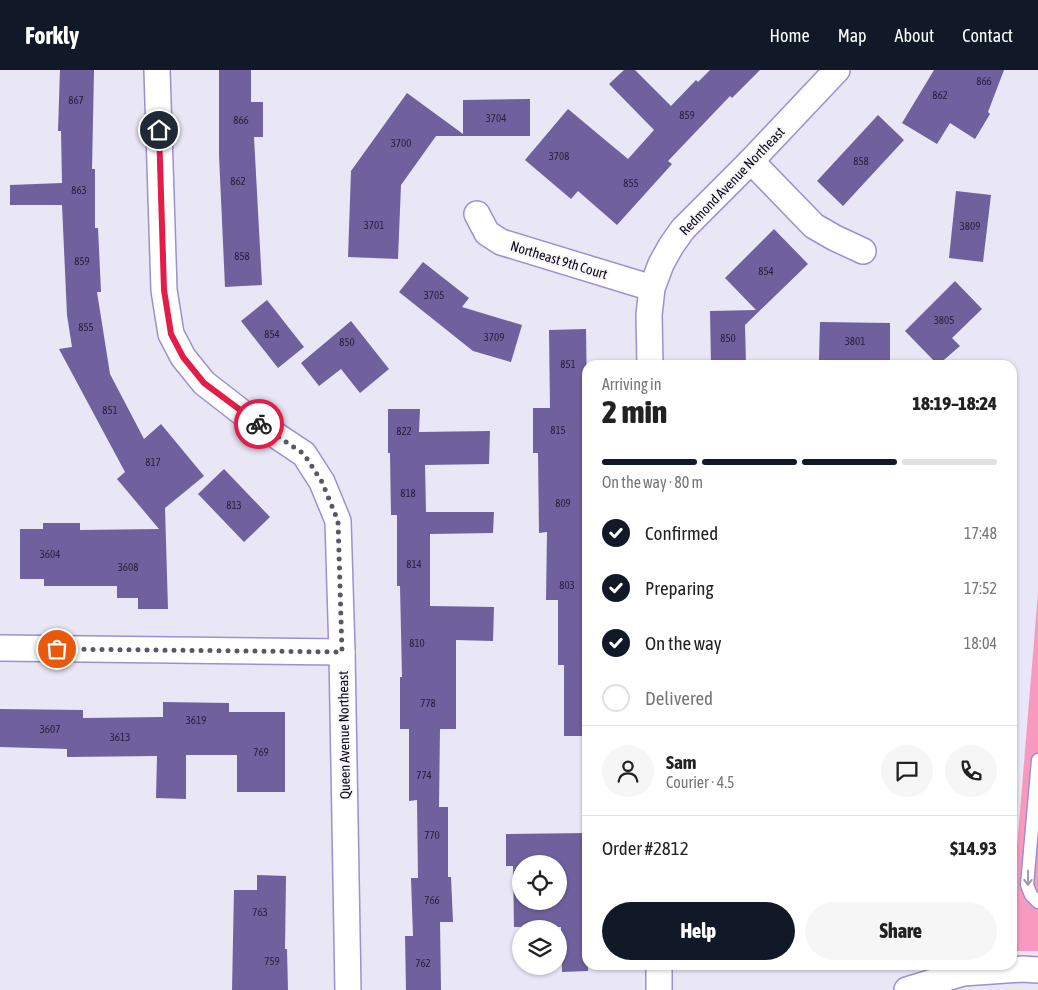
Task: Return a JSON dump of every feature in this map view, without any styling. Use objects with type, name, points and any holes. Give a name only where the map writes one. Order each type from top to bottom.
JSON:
[{"type":"street","name":"Queen Avenue Northeast","points":[[157,70],[164,290],[171,334],[183,357],[204,383],[244,414],[304,454],[322,482],[338,521],[348,990]]},
{"type":"street","name":"Redmond Avenue Northeast","points":[[650,360],[649,315],[652,288],[671,246],[683,229],[751,161],[837,70]]},
{"type":"street","points":[[751,161],[814,226],[863,251]]},
{"type":"street","name":"Northeast 9th Court","points":[[477,214],[487,232],[501,242],[652,288]]},
{"type":"street","points":[[0,648],[342,652]]},
{"type":"street","points":[[659,970],[659,990]]},
{"type":"street","points":[[907,990],[963,973],[1038,970]]},
{"type":"lane","points":[[1038,760],[1026,885],[1031,895],[1038,902]]},
{"type":"shaded area","points":[[1038,593],[1038,951],[1017,951],[1017,848]]},
{"type":"building","points":[[60,70],[94,70],[92,169],[95,169],[95,228],[98,228],[101,292],[97,292],[110,374],[144,439],[161,424],[204,476],[165,508],[168,609],[138,609],[138,598],[117,598],[117,586],[44,586],[44,579],[20,579],[20,529],[43,529],[43,523],[80,523],[80,530],[159,529],[117,479],[125,472],[59,349],[72,347],[67,315],[62,205],[10,205],[10,185],[62,183],[61,131],[58,131]]},
{"type":"building","points":[[219,70],[251,70],[251,102],[263,102],[263,137],[254,137],[262,285],[225,287],[219,155]]},
{"type":"building","points":[[624,70],[635,70],[671,106],[696,80],[698,82],[710,70],[760,70],[732,98],[730,96],[668,161],[672,164],[617,225],[578,191],[571,199],[525,160],[568,109],[628,159],[654,130],[609,84]]},
{"type":"building","points":[[934,70],[1004,70],[988,112],[990,114],[975,139],[950,123],[937,144],[902,123]]},
{"type":"building","points":[[407,93],[463,134],[463,100],[530,99],[530,136],[436,136],[401,185],[398,259],[348,257],[351,171]]},
{"type":"building","points":[[878,115],[904,140],[843,206],[817,181]]},
{"type":"building","points":[[956,191],[991,195],[983,262],[949,258]]},
{"type":"building","points":[[774,229],[808,264],[745,325],[746,360],[711,360],[710,311],[756,310],[725,278]]},
{"type":"building","points":[[423,262],[469,298],[462,307],[522,325],[511,362],[473,351],[399,292]]},
{"type":"building","points":[[955,281],[982,309],[952,338],[960,346],[944,360],[933,360],[905,331]]},
{"type":"building","points":[[267,300],[304,347],[278,368],[241,321]]},
{"type":"building","points":[[351,321],[389,369],[360,393],[341,369],[319,386],[301,363]]},
{"type":"building","points":[[820,322],[890,323],[890,360],[819,360]]},
{"type":"building","points":[[586,329],[586,360],[582,360],[582,736],[564,736],[564,665],[558,665],[558,600],[546,600],[547,532],[539,533],[538,453],[533,453],[533,408],[550,408],[549,330]]},
{"type":"building","points":[[388,409],[420,409],[419,432],[490,431],[489,464],[425,465],[426,512],[494,512],[493,533],[430,534],[430,606],[494,607],[493,641],[456,640],[456,729],[440,729],[439,807],[448,807],[448,877],[451,877],[453,922],[440,922],[441,990],[406,990],[405,936],[413,936],[411,878],[418,878],[417,800],[409,801],[409,729],[400,729],[400,677],[402,677],[400,586],[397,586],[397,515],[391,515]]},
{"type":"building","points":[[224,469],[270,517],[244,542],[198,494]]},
{"type":"building","points":[[163,702],[229,703],[229,712],[285,712],[285,792],[237,792],[237,755],[186,755],[186,799],[156,798],[157,756],[67,757],[67,749],[0,747],[0,709],[83,710],[83,718],[163,717]]},
{"type":"building","points":[[582,833],[582,970],[588,971],[567,972],[567,920],[514,920],[514,910],[567,910],[567,855],[512,855],[512,866],[506,866],[506,834]]},
{"type":"building","points":[[257,875],[286,876],[285,949],[287,949],[288,990],[232,990],[234,890],[257,890]]},
{"type":"way so far","points":[[57,649],[342,652],[338,521],[322,482],[304,454],[259,424]]},
{"type":"route","points":[[159,130],[164,290],[171,334],[183,357],[204,383],[259,424]]}]
